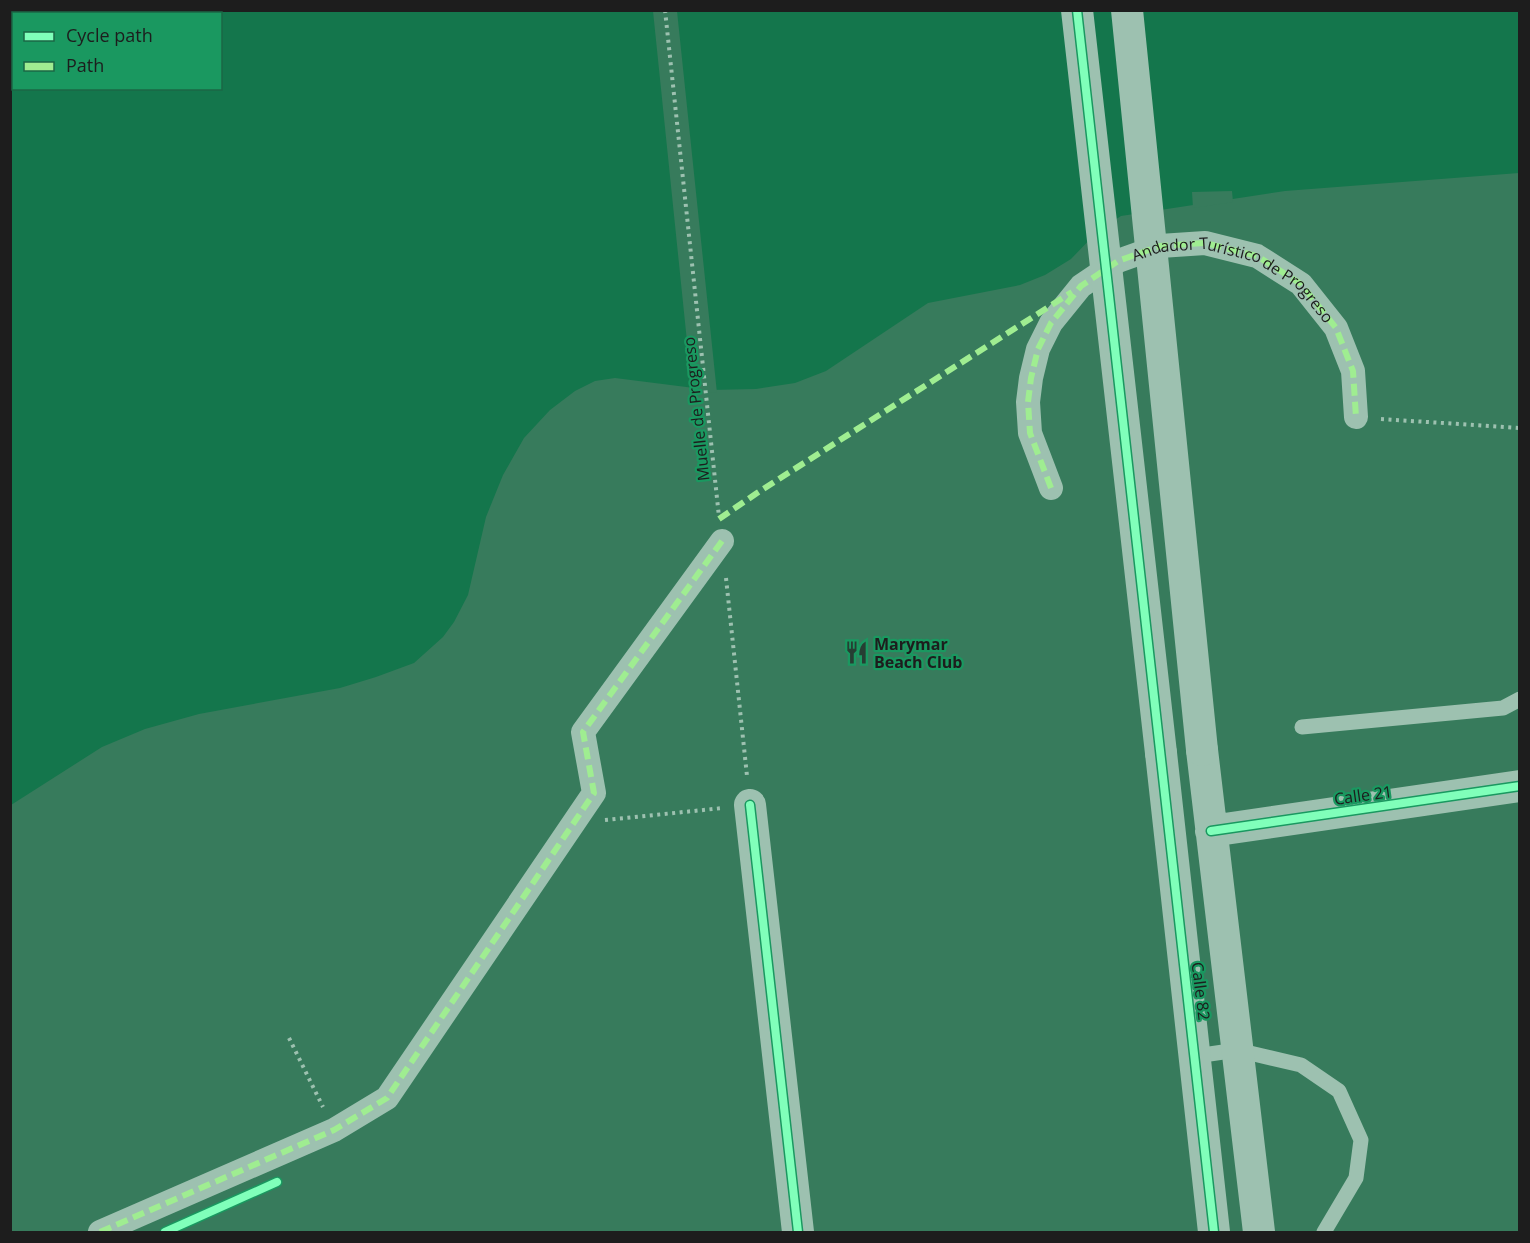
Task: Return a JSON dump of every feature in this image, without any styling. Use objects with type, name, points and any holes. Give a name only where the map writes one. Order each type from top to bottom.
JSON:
[{"type":"street","name":"Calle 82","points":[[1077,10],[1196,1056],[1214,1233]]},
{"type":"street","name":"Calle 82","points":[[1127,10],[1202,750],[1259,1233]]},
{"type":"street","name":"Andador Turístico de Progreso","points":[[1051,488],[1030,433],[1029,394],[1038,349],[1051,323],[1081,286],[1118,261],[1160,246],[1205,243],[1257,256],[1301,284],[1336,328],[1353,371],[1356,417]]},
{"type":"street","points":[[100,1233],[334,1130],[387,1098],[594,794],[583,732],[722,541]]},
{"type":"street","name":"Calle 21","points":[[1211,831],[1520,786]]},
{"type":"street","points":[[750,805],[798,1233]]},
{"type":"lane","points":[[1302,727],[1503,708],[1520,699]]},
{"type":"lane","points":[[1196,1056],[1237,1050],[1301,1065],[1339,1090],[1362,1140],[1356,1178],[1324,1233]]},
{"type":"path","points":[[1356,417],[1520,428]]},
{"type":"path","points":[[575,823],[750,805]]},
{"type":"path","points":[[289,1038],[334,1130]]},
{"type":"shaded area","points":[[11,11],[1519,11],[1519,173],[1285,191],[1121,216],[1098,231],[1071,259],[1045,275],[1020,285],[928,303],[826,371],[795,383],[756,389],[710,390],[615,378],[595,381],[575,391],[550,410],[524,438],[503,475],[486,517],[468,595],[443,637],[414,663],[340,688],[199,714],[145,729],[102,747],[11,805]]},
{"type":"pier","points":[[653,11],[677,11],[717,393],[692,390]]},
{"type":"pier","points":[[1232,191],[1233,202],[1193,208],[1192,192]]},
{"type":"marked path","points":[[1051,488],[1030,433],[1028,402],[1038,349],[1051,323],[1081,286],[1118,261],[1160,246],[1205,243],[1257,256],[1301,284],[1336,328],[1353,371],[1356,417]]},
{"type":"marked path","points":[[719,519],[1072,292]]},
{"type":"marked path","points":[[100,1232],[334,1130],[387,1098],[594,793],[583,732],[722,541]]},
{"type":"cycle path","points":[[1077,10],[1214,1232]]},
{"type":"cycle path","points":[[1211,831],[1520,786]]},
{"type":"cycle path","points":[[750,805],[798,1232]]},
{"type":"cycle path","points":[[165,1232],[277,1182]]},
{"type":"place","name":"Marymar Beach Club","points":[[856,653]]}]
